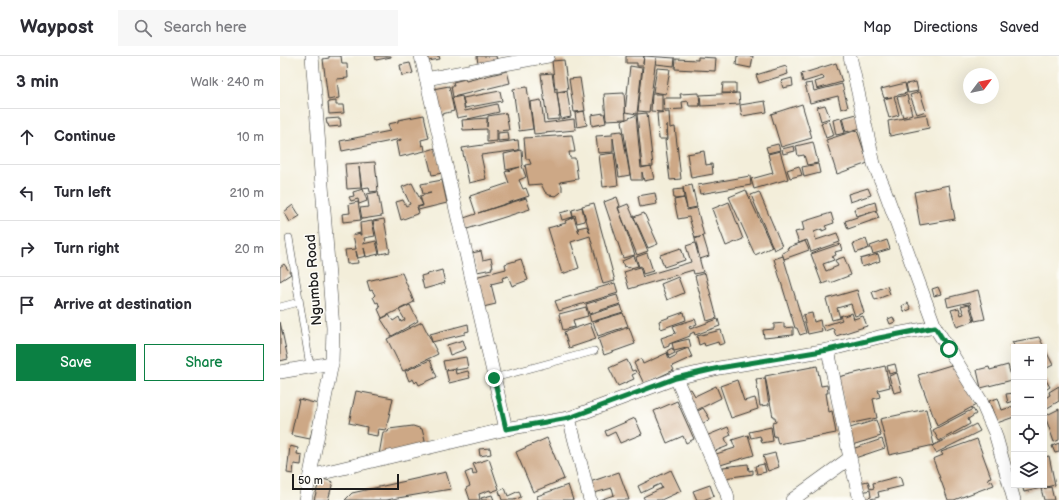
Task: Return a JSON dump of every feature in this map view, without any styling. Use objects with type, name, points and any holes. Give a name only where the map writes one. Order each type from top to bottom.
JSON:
[{"type":"street","name":"Ngumba Road","points":[[305,500],[332,362],[333,328],[312,56]]},
{"type":"street","points":[[421,56],[506,429]]},
{"type":"street","points":[[426,79],[548,56]]},
{"type":"street","points":[[850,56],[874,164],[935,327],[981,401],[995,433],[1014,500]]},
{"type":"street","points":[[310,476],[506,429],[569,418],[676,378],[719,368],[828,350],[935,327]]},
{"type":"street","points":[[828,350],[860,500]]},
{"type":"street","points":[[280,372],[332,362]]},
{"type":"street","points":[[676,378],[727,494],[728,500]]},
{"type":"street","points":[[569,418],[590,500]]},
{"type":"street","points":[[792,500],[850,458]]},
{"type":"lane","points":[[289,238],[310,366]]},
{"type":"lane","points":[[280,307],[299,302]]},
{"type":"lane","points":[[494,378],[594,351]]},
{"type":"building","points":[[329,56],[341,56],[342,64],[347,64],[348,78],[337,79],[339,98],[328,100],[323,59],[329,58]]},
{"type":"building","points":[[375,56],[391,56],[391,57],[376,60]]},
{"type":"building","points":[[421,56],[439,56],[440,59],[422,62]]},
{"type":"building","points":[[477,56],[496,56],[497,61],[478,65]]},
{"type":"building","points":[[626,56],[675,58],[674,66],[656,64],[656,58],[649,112],[638,111],[643,66],[637,66],[637,63],[626,63]]},
{"type":"building","points":[[737,56],[753,56],[751,68],[736,65]]},
{"type":"building","points":[[698,57],[716,58],[715,71],[675,69],[676,59],[698,60]]},
{"type":"building","points":[[564,60],[568,90],[557,92],[557,88],[555,89],[552,61]]},
{"type":"building","points":[[410,63],[413,73],[402,76],[400,65]]},
{"type":"building","points":[[836,63],[842,82],[817,89],[815,82],[824,79],[823,76],[803,82],[801,74]]},
{"type":"building","points":[[630,66],[642,68],[637,114],[625,112]]},
{"type":"building","points":[[786,66],[788,74],[759,83],[756,75]]},
{"type":"building","points":[[657,68],[670,69],[666,94],[653,92]]},
{"type":"building","points":[[507,71],[510,83],[453,97],[451,86],[454,86],[453,82],[465,79],[466,81]]},
{"type":"building","points":[[552,73],[555,92],[557,92],[560,115],[559,119],[547,120],[541,74]]},
{"type":"building","points":[[580,78],[585,111],[574,112],[569,79]]},
{"type":"building","points":[[792,78],[793,86],[783,88],[781,81]]},
{"type":"building","points":[[916,82],[918,91],[908,93],[906,84]]},
{"type":"building","points":[[723,83],[736,83],[736,93],[722,93]]},
{"type":"building","points":[[812,83],[814,91],[842,84],[848,107],[841,109],[838,96],[810,103],[805,84]]},
{"type":"building","points":[[905,83],[907,93],[894,96],[899,115],[889,118],[884,99],[892,97],[884,98],[881,89]]},
{"type":"building","points":[[449,86],[454,111],[442,114],[442,116],[439,117],[433,89]]},
{"type":"building","points":[[527,87],[533,129],[519,131],[513,89]]},
{"type":"building","points":[[500,91],[502,101],[465,108],[463,98]]},
{"type":"building","points":[[567,91],[571,117],[561,119],[557,93]]},
{"type":"building","points":[[920,92],[926,111],[917,114],[910,95]]},
{"type":"building","points":[[624,93],[626,119],[606,120],[604,94]]},
{"type":"building","points":[[699,93],[700,106],[689,106],[688,101],[682,102],[683,109],[664,110],[663,98],[681,98],[680,94]]},
{"type":"building","points":[[739,93],[740,104],[701,106],[700,95]]},
{"type":"building","points":[[652,94],[662,94],[662,112],[651,111]]},
{"type":"building","points":[[907,95],[912,114],[903,117],[897,97]]},
{"type":"building","points":[[462,96],[465,111],[497,104],[499,112],[468,119],[467,116],[457,118],[452,98]]},
{"type":"building","points":[[541,100],[544,123],[574,119],[575,130],[534,134],[530,102]]},
{"type":"building","points":[[336,101],[336,105],[343,105],[344,113],[329,114],[328,102]]},
{"type":"building","points":[[765,101],[767,112],[742,116],[740,105]]},
{"type":"building","points":[[802,104],[812,138],[781,147],[771,114]]},
{"type":"building","points":[[825,105],[830,118],[821,121],[817,107]]},
{"type":"building","points":[[584,111],[587,125],[577,127],[575,113]]},
{"type":"building","points":[[669,112],[670,128],[675,127],[681,179],[670,180],[665,140],[668,139],[667,125],[667,139],[659,139],[657,113]]},
{"type":"building","points":[[506,113],[509,130],[497,131],[497,141],[487,142],[487,129],[463,130],[462,120],[487,118],[487,127],[488,116]]},
{"type":"building","points":[[604,113],[606,123],[592,126],[591,115]]},
{"type":"building","points":[[647,113],[653,166],[642,167],[637,114]]},
{"type":"building","points":[[857,114],[861,128],[846,132],[842,118]]},
{"type":"building","points":[[926,114],[929,128],[890,136],[888,121]]},
{"type":"building","points":[[424,115],[429,138],[421,140],[425,151],[399,157],[396,142],[401,139],[342,151],[340,141],[390,131],[388,124],[398,122],[398,120]]},
{"type":"building","points":[[636,115],[641,168],[651,166],[654,179],[644,181],[642,172],[642,180],[631,180],[622,121]]},
{"type":"building","points":[[340,118],[341,126],[329,127],[327,124],[326,119]]},
{"type":"building","points":[[841,118],[845,133],[836,135],[833,120]]},
{"type":"building","points":[[829,120],[834,135],[826,138],[821,123]]},
{"type":"building","points":[[857,130],[868,163],[837,174],[826,140]]},
{"type":"building","points":[[622,131],[630,175],[619,177],[613,138],[613,152],[598,153],[596,136],[612,135],[612,132]]},
{"type":"building","points":[[508,132],[509,140],[498,141],[498,133]]},
{"type":"building","points":[[572,135],[575,152],[569,152],[570,158],[575,158],[578,179],[560,182],[562,191],[556,196],[549,195],[545,192],[541,184],[529,185],[525,165],[531,164],[529,159],[526,159],[524,138]]},
{"type":"building","points":[[518,140],[519,150],[481,155],[486,179],[469,183],[462,148]]},
{"type":"building","points":[[813,142],[818,163],[807,165],[804,155],[798,156],[796,146]]},
{"type":"building","points":[[778,144],[780,150],[768,153],[766,147]]},
{"type":"building","points":[[794,146],[795,151],[783,154],[782,149]]},
{"type":"building","points":[[436,148],[442,173],[432,175],[426,151]]},
{"type":"building","points":[[522,150],[522,166],[526,177],[519,180],[523,189],[526,188],[529,196],[478,213],[526,198],[530,209],[464,230],[461,219],[476,214],[470,196],[509,183],[505,172],[520,167],[506,170],[504,154]]},
{"type":"building","points":[[704,151],[706,165],[712,164],[713,174],[691,178],[687,154]]},
{"type":"building","points":[[780,151],[788,179],[754,189],[751,179],[773,173],[768,154]]},
{"type":"building","points":[[614,153],[618,185],[603,187],[599,155]]},
{"type":"building","points":[[375,162],[378,191],[370,192],[369,187],[362,188],[359,167],[361,188],[347,189],[345,164]]},
{"type":"building","points":[[818,164],[820,173],[804,177],[802,167]]},
{"type":"building","points":[[799,166],[802,175],[790,178],[787,170]]},
{"type":"building","points":[[750,176],[751,185],[700,194],[698,185]]},
{"type":"building","points":[[442,180],[447,203],[418,210],[418,207],[423,206],[420,196],[431,193],[423,194],[421,184]]},
{"type":"building","points":[[412,183],[423,205],[417,207],[419,213],[401,220],[396,202],[403,200],[406,206],[410,204],[402,187]]},
{"type":"building","points":[[692,185],[697,207],[687,210],[697,208],[704,236],[695,238],[689,217],[678,219],[674,200],[684,198],[687,208],[683,187]]},
{"type":"building","points":[[949,185],[955,219],[920,225],[914,192]]},
{"type":"building","points":[[868,188],[871,195],[850,202],[848,194]]},
{"type":"building","points":[[363,189],[367,201],[359,204],[358,199],[351,201],[349,197],[354,196],[353,192]]},
{"type":"building","points":[[683,189],[684,198],[674,199],[673,190]]},
{"type":"building","points":[[746,190],[772,247],[755,255],[729,197]]},
{"type":"building","points":[[378,192],[382,216],[362,219],[360,208],[369,207],[367,194]]},
{"type":"building","points":[[759,192],[782,246],[774,250],[751,195]]},
{"type":"building","points":[[655,193],[657,204],[640,207],[638,196]]},
{"type":"building","points":[[617,197],[620,206],[618,207],[635,255],[623,258],[604,202]]},
{"type":"building","points":[[358,202],[361,220],[343,222],[342,214],[350,213],[349,204]]},
{"type":"building","points":[[729,202],[743,239],[726,246],[712,209]]},
{"type":"building","points":[[875,202],[877,210],[856,216],[854,209]]},
{"type":"building","points":[[594,203],[615,281],[603,284],[590,236],[571,242],[579,268],[562,274],[548,228],[566,223],[565,221],[574,217],[579,233],[578,228],[587,226],[590,233],[582,206]]},
{"type":"building","points":[[628,204],[648,251],[637,255],[618,208]]},
{"type":"building","points":[[293,205],[300,216],[290,222],[284,212]]},
{"type":"building","points":[[582,207],[585,221],[577,223],[575,215],[573,216],[572,210]]},
{"type":"building","points":[[571,210],[573,217],[562,220],[560,213]]},
{"type":"building","points":[[876,211],[879,218],[848,229],[845,221]]},
{"type":"building","points":[[644,213],[658,244],[648,248],[634,217]]},
{"type":"building","points":[[831,213],[834,223],[825,226],[827,229],[814,232],[816,240],[837,233],[840,242],[811,252],[807,240],[799,243],[795,232],[804,230],[802,222]]},
{"type":"building","points":[[384,219],[390,252],[380,254],[373,221]]},
{"type":"building","points":[[372,221],[375,236],[364,238],[365,242],[363,244],[376,241],[379,254],[358,258],[356,251],[358,263],[347,264],[345,250],[356,249],[353,235],[360,233],[361,235],[360,223]]},
{"type":"building","points":[[703,236],[709,256],[700,259],[695,239]]},
{"type":"building","points":[[866,239],[869,248],[856,253],[853,244]]},
{"type":"building","points":[[887,240],[890,249],[873,254],[870,246]]},
{"type":"building","points":[[805,241],[809,250],[784,259],[782,253],[788,250],[787,248]]},
{"type":"building","points":[[695,243],[703,272],[694,274],[693,270],[629,289],[624,272],[640,267],[643,278],[644,276],[691,262],[686,246]]},
{"type":"building","points":[[840,244],[842,250],[835,252],[836,255],[832,257],[834,260],[823,264],[826,271],[838,266],[835,260],[844,257],[851,275],[830,283],[830,281],[822,284],[811,254]]},
{"type":"building","points":[[681,248],[685,260],[664,267],[660,255]]},
{"type":"building","points":[[481,251],[483,260],[491,258],[493,267],[491,267],[492,269],[477,272],[472,253]]},
{"type":"building","points":[[647,253],[653,271],[643,274],[636,257]]},
{"type":"building","points":[[878,254],[880,261],[862,267],[860,259]]},
{"type":"building","points":[[634,256],[638,266],[631,268],[627,268],[626,266],[624,267],[622,261]]},
{"type":"building","points":[[783,256],[806,333],[800,335],[797,328],[795,328],[774,259]]},
{"type":"building","points":[[521,259],[528,280],[512,286],[508,276],[502,278],[503,281],[491,284],[496,304],[483,307],[475,277],[506,269],[505,264]]},
{"type":"building","points":[[284,264],[291,274],[280,281],[280,267]]},
{"type":"building","points":[[442,270],[445,283],[424,289],[421,276]]},
{"type":"building","points":[[402,273],[414,302],[382,318],[378,309],[380,308],[378,302],[376,303],[373,297],[375,295],[372,290],[370,291],[367,281]]},
{"type":"building","points":[[705,273],[717,318],[707,321],[695,276]]},
{"type":"building","points":[[678,277],[684,293],[667,300],[661,284]]},
{"type":"building","points":[[615,283],[618,293],[559,311],[555,301]]},
{"type":"building","points":[[887,286],[890,294],[875,300],[872,292]]},
{"type":"building","points":[[938,287],[941,294],[934,296],[932,289]]},
{"type":"building","points":[[857,290],[864,313],[855,316],[851,304],[837,308],[840,318],[832,320],[826,299]]},
{"type":"building","points":[[978,290],[985,319],[975,321],[970,302],[948,307],[946,298]]},
{"type":"building","points":[[617,295],[620,304],[589,314],[586,304]]},
{"type":"building","points":[[908,303],[911,309],[904,312],[902,306]]},
{"type":"building","points":[[969,304],[974,321],[957,327],[951,310],[959,308],[961,315],[964,314],[961,306]]},
{"type":"building","points":[[410,305],[418,321],[392,336],[381,319],[389,315],[393,321],[399,317],[401,322],[405,320],[399,310]]},
{"type":"building","points":[[621,305],[623,312],[591,322],[589,315]]},
{"type":"building","points":[[586,307],[588,316],[573,320],[575,327],[563,330],[559,314]]},
{"type":"building","points":[[684,312],[686,320],[661,329],[659,321]]},
{"type":"building","points":[[623,313],[628,326],[598,336],[593,322]]},
{"type":"building","points":[[812,313],[814,322],[820,320],[822,331],[808,334],[803,315]]},
{"type":"building","points":[[852,313],[854,319],[863,316],[867,326],[836,336],[833,328],[825,331],[823,326],[842,320],[840,316]]},
{"type":"building","points":[[893,317],[895,322],[890,324],[888,319]]},
{"type":"building","points":[[695,319],[697,324],[689,327],[690,329],[718,319],[720,326],[695,335],[694,332],[690,334],[690,336],[669,344],[669,346],[664,348],[661,338],[676,333],[673,326]]},
{"type":"building","points":[[280,322],[288,359],[280,361]]},
{"type":"building","points":[[422,322],[438,354],[403,371],[387,339]]},
{"type":"building","points":[[590,323],[596,339],[569,348],[564,332]]},
{"type":"building","points":[[784,323],[784,328],[793,327],[793,335],[764,338],[763,330],[774,329],[774,324]]},
{"type":"building","points":[[468,324],[469,331],[465,332],[465,334],[432,342],[430,334]]},
{"type":"building","points":[[629,327],[635,344],[604,355],[598,338]]},
{"type":"building","points":[[721,330],[725,343],[719,345],[718,342],[705,346],[704,343],[699,345],[697,336]]},
{"type":"building","points":[[1039,337],[1042,344],[1013,344],[1012,342]]},
{"type":"building","points":[[689,339],[691,347],[674,351],[672,343]]},
{"type":"building","points":[[463,340],[466,349],[450,355],[447,345]]},
{"type":"building","points":[[672,348],[675,353],[669,356],[667,351]]},
{"type":"building","points":[[688,348],[692,357],[672,366],[674,370],[644,384],[634,363],[641,359],[643,364],[667,353],[669,359],[677,355],[676,353]]},
{"type":"building","points":[[1047,353],[1053,365],[1047,368]]},
{"type":"building","points":[[466,357],[468,368],[445,370],[443,361]]},
{"type":"building","points":[[430,360],[437,377],[419,385],[417,381],[415,383],[413,379],[409,381],[405,371]]},
{"type":"building","points":[[627,360],[632,371],[635,370],[636,373],[632,375],[634,379],[618,386],[609,368]]},
{"type":"building","points":[[895,364],[897,372],[889,374],[887,366]]},
{"type":"building","points":[[951,365],[964,376],[976,405],[937,426],[918,375]]},
{"type":"building","points":[[1008,365],[1011,380],[981,388],[977,370],[989,367],[990,370]]},
{"type":"building","points":[[817,366],[821,386],[827,385],[828,393],[826,393],[829,412],[832,411],[836,433],[778,444],[776,436],[774,437],[772,423],[776,422],[775,417],[773,417],[765,376]]},
{"type":"building","points":[[885,366],[890,387],[878,390],[880,397],[873,399],[877,418],[848,424],[838,377]]},
{"type":"building","points":[[455,369],[456,374],[468,371],[470,378],[449,383],[446,371]]},
{"type":"building","points":[[897,373],[902,391],[894,393],[889,376]]},
{"type":"building","points":[[765,378],[769,405],[760,406],[756,379]]},
{"type":"building","points":[[737,380],[744,401],[755,398],[758,409],[731,418],[720,386]]},
{"type":"building","points":[[1047,382],[1050,387],[1047,389]]},
{"type":"building","points":[[716,386],[721,398],[695,411],[686,391],[691,389],[695,396]]},
{"type":"building","points":[[1059,386],[1059,401],[1047,408],[1047,397],[1050,395],[1049,392]]},
{"type":"building","points":[[356,391],[393,398],[386,430],[378,429],[377,436],[366,434],[367,427],[349,423]]},
{"type":"building","points":[[1011,393],[1011,402],[1008,403],[1006,394]]},
{"type":"building","points":[[998,398],[1002,410],[1011,407],[1011,418],[997,423],[989,401]]},
{"type":"building","points":[[299,399],[318,404],[310,439],[291,435]]},
{"type":"building","points":[[677,401],[694,439],[686,443],[683,436],[667,443],[654,411]]},
{"type":"building","points":[[703,408],[710,419],[700,425],[693,414]]},
{"type":"building","points":[[926,409],[934,445],[889,455],[880,419]]},
{"type":"building","points":[[973,409],[976,414],[968,419],[970,424],[939,441],[933,430]]},
{"type":"building","points":[[1059,409],[1059,440],[1054,442],[1047,422],[1047,415]]},
{"type":"building","points":[[635,418],[642,434],[620,443],[615,432],[607,436],[605,431]]},
{"type":"building","points":[[876,420],[881,436],[852,445],[847,429]]},
{"type":"building","points":[[976,424],[980,431],[936,453],[932,446]]},
{"type":"building","points":[[413,426],[422,429],[426,445],[379,455],[383,432],[388,432],[389,429]]},
{"type":"building","points":[[728,427],[731,435],[725,438],[728,446],[713,452],[706,436]]},
{"type":"building","points":[[771,427],[773,441],[762,443],[760,436],[751,438],[749,432]]},
{"type":"building","points":[[748,435],[754,455],[717,466],[713,455],[735,448],[732,440]]},
{"type":"building","points":[[547,438],[564,479],[533,492],[516,452]]},
{"type":"building","points":[[882,439],[885,448],[855,458],[852,449]]},
{"type":"building","points":[[977,439],[991,477],[988,478],[989,482],[992,481],[994,485],[954,500],[948,500],[933,459],[943,455],[941,452]]},
{"type":"building","points":[[1059,443],[1059,452],[1055,453],[1052,446]]},
{"type":"building","points":[[290,446],[298,448],[297,454],[302,455],[301,465],[294,464],[293,474],[287,473]]},
{"type":"building","points":[[490,448],[491,454],[480,456],[479,449]]},
{"type":"building","points":[[775,453],[779,467],[768,471],[763,456]]},
{"type":"building","points":[[1047,456],[1049,456],[1055,485],[1047,487]]},
{"type":"building","points":[[489,459],[499,489],[491,492],[490,490],[479,494],[480,500],[470,500],[466,488],[470,486],[465,473],[472,470],[473,475],[477,473],[473,464]]},
{"type":"building","points":[[748,464],[749,471],[753,470],[753,474],[724,478],[723,467]]},
{"type":"building","points":[[764,464],[766,472],[757,474],[755,466]]},
{"type":"building","points":[[671,470],[681,491],[661,500],[645,500],[643,497],[662,488],[660,484],[641,493],[638,486]]},
{"type":"building","points":[[446,472],[451,489],[386,500],[345,500],[352,493]]},
{"type":"building","points":[[619,472],[629,500],[599,500],[614,495],[612,488],[591,494],[587,483]]},
{"type":"building","points":[[900,476],[903,486],[878,492],[879,497],[871,499],[872,500],[862,500],[871,497],[870,490],[862,492],[859,483],[868,481],[870,489],[874,488],[873,483]]},
{"type":"building","points":[[320,478],[333,482],[328,500],[314,500]]},
{"type":"building","points":[[568,485],[573,500],[538,500],[537,496]]},
{"type":"building","points":[[710,485],[714,496],[703,500],[697,500],[693,491]]},
{"type":"building","points":[[1051,487],[1054,500],[1044,500],[1041,489]]},
{"type":"building","points":[[505,488],[508,496],[519,491],[521,497],[514,500],[502,500],[499,491]]},
{"type":"building","points":[[1023,488],[1042,488],[1024,492]]},
{"type":"building","points":[[492,495],[494,500],[482,500],[481,498]]},
{"type":"route","points":[[494,378],[506,429],[569,418],[676,378],[719,368],[828,350],[935,327],[949,349]]}]
